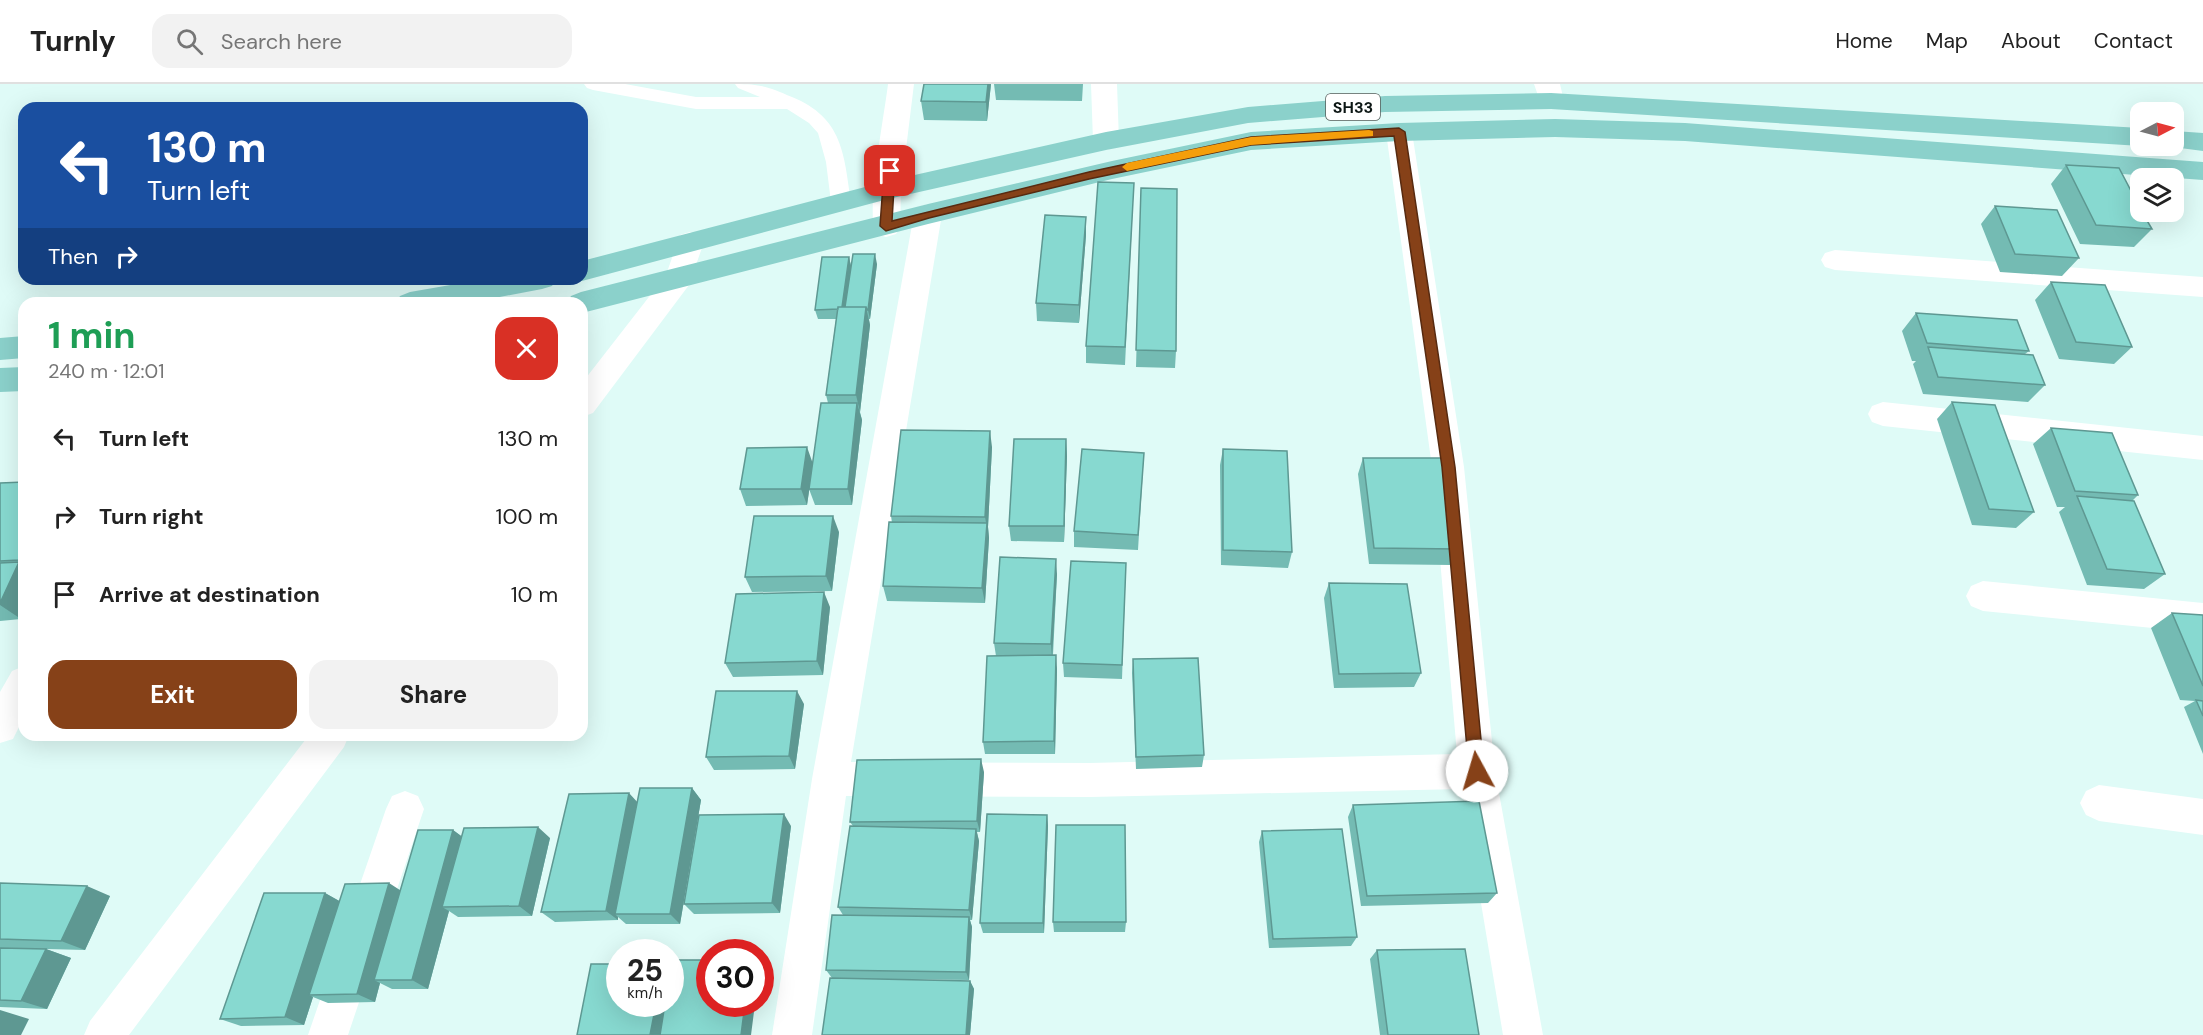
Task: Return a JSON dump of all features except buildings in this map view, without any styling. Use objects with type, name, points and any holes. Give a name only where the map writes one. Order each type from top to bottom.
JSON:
[{"type":"main road","name":"SH33","points":[[588,269],[888,190],[1106,141],[1248,115],[1549,93],[2130,136]]},
{"type":"main road","name":"SH33","points":[[588,301],[928,214],[1112,170],[1251,141],[1399,132],[1555,128],[1685,132],[2203,171]]},
{"type":"main road","points":[[2184,141],[2203,142]]},
{"type":"main road","points":[[443,297],[509,285]]},
{"type":"main road","points":[[0,349],[18,348]]},
{"type":"main road","points":[[0,380],[18,379]]},
{"type":"street","points":[[886,226],[901,84]]},
{"type":"street","points":[[1104,84],[1106,141]]},
{"type":"street","points":[[1399,132],[1448,467],[1477,771],[1523,1035]]},
{"type":"street","points":[[792,1035],[830,779],[928,214]]},
{"type":"street","points":[[588,397],[679,278],[690,242]]},
{"type":"street","points":[[1835,260],[2203,287]]},
{"type":"street","points":[[1883,414],[2203,448]]},
{"type":"street","points":[[1983,596],[2203,618]]},
{"type":"street","points":[[0,727],[18,693]]},
{"type":"street","points":[[104,1035],[327,741]]},
{"type":"street","points":[[830,779],[1090,780],[1477,771]]},
{"type":"street","points":[[2099,802],[2203,817]]},
{"type":"street","points":[[328,1035],[405,809]]},
{"type":"lane","points":[[592,84],[696,103],[791,103]]},
{"type":"lane","points":[[744,84],[791,103],[821,124],[832,147],[841,202]]},
{"type":"slow traffic","points":[[1127,167],[1251,141],[1369,134]]},
{"type":"route","points":[[890,171],[886,226],[1136,165],[1251,141],[1399,132],[1448,467],[1477,771]]}]
